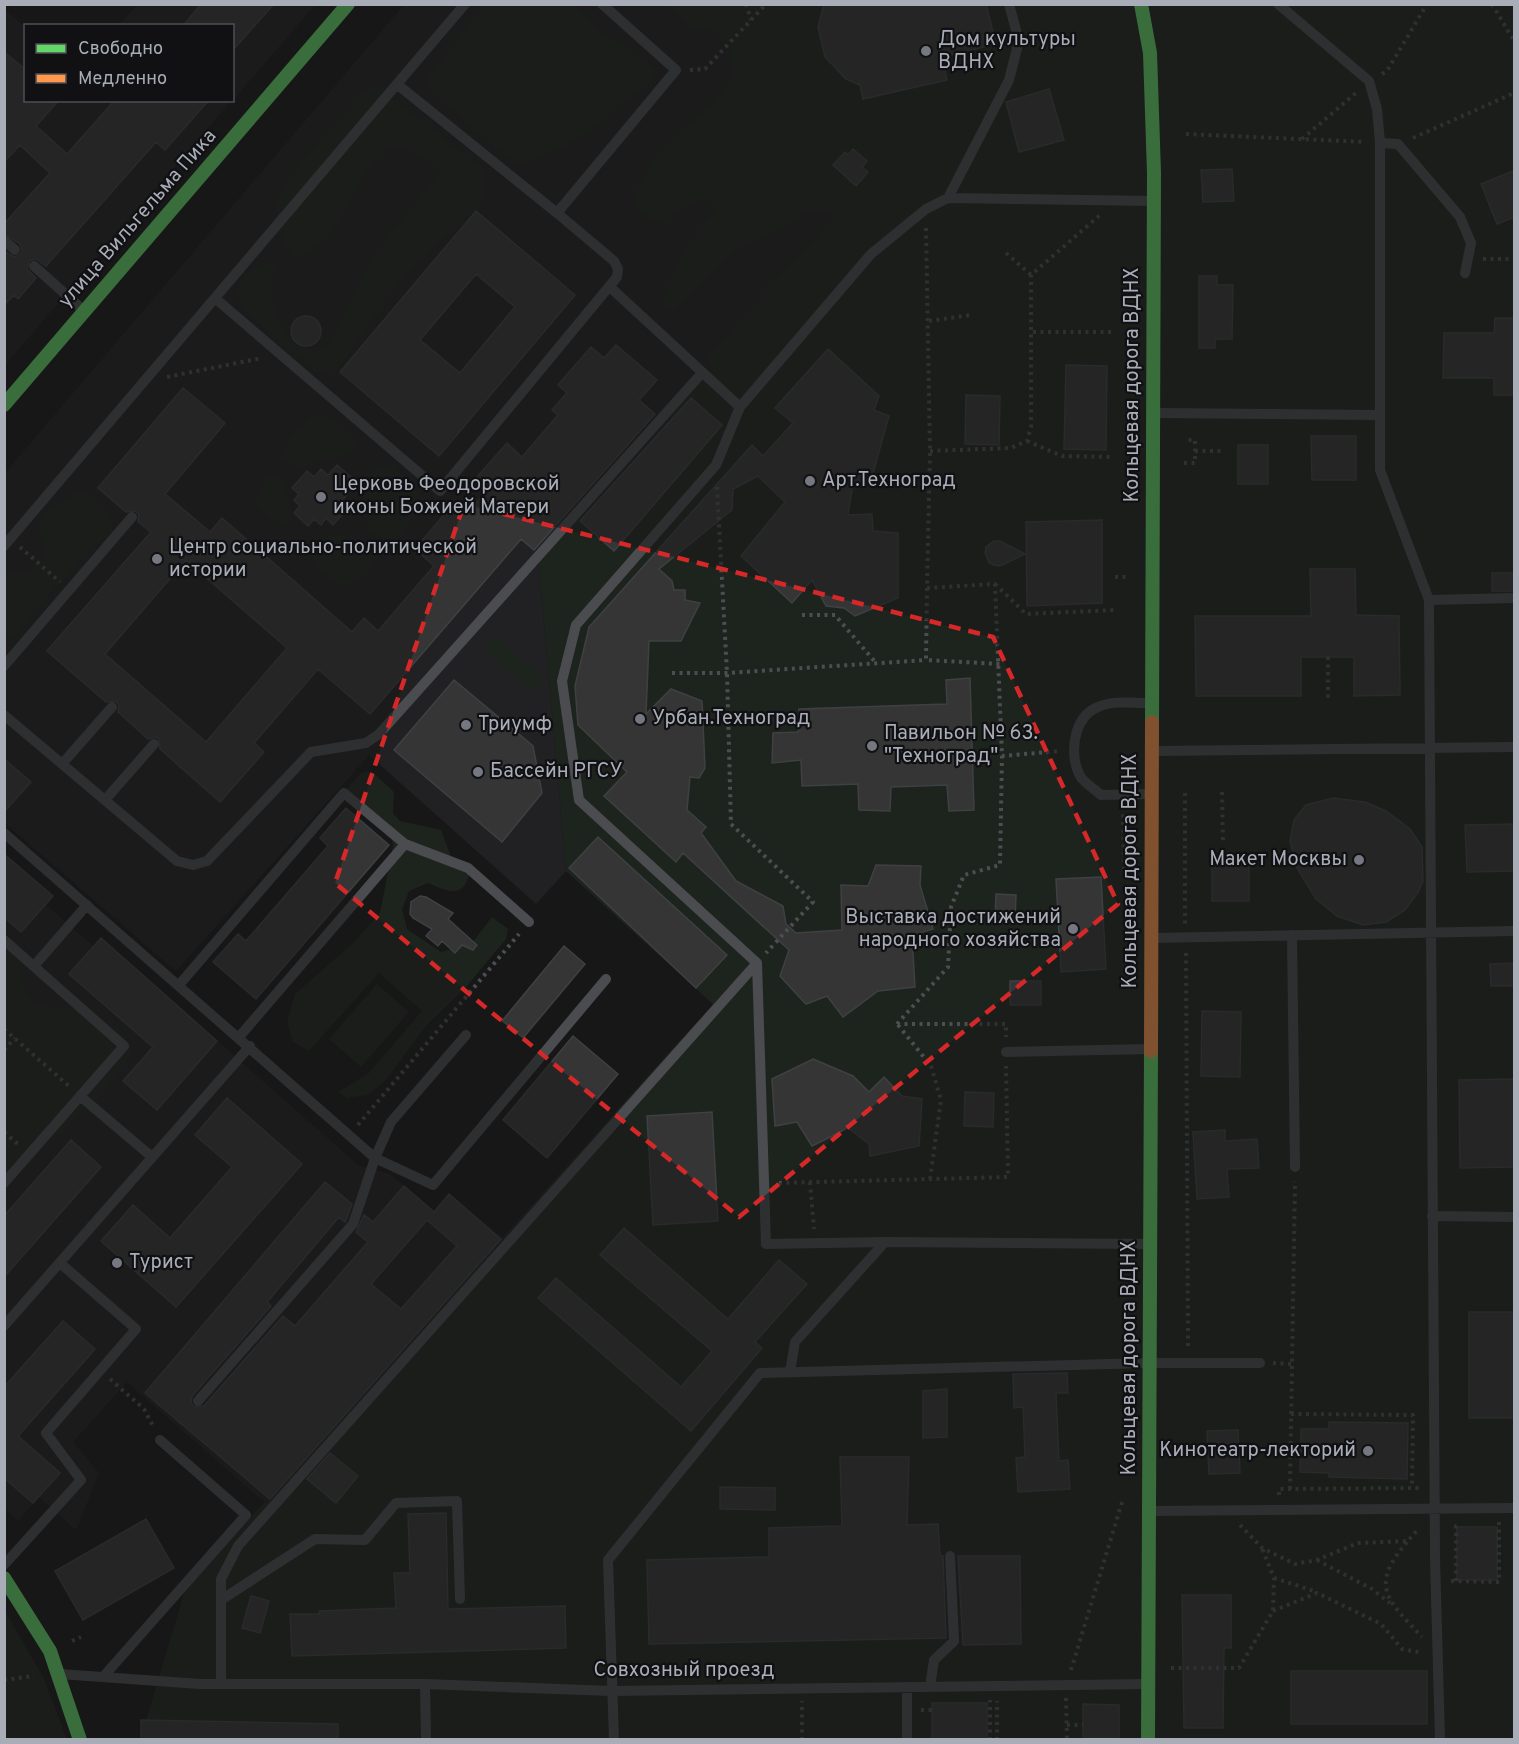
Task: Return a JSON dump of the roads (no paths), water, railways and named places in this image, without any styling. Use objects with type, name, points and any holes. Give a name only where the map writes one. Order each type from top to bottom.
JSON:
[{"type":"street","name":"улица Вильгельма Пика","points":[[4,405],[348,4]]},
{"type":"street","name":"Кольцевая дорога ВДНХ","points":[[1141,4],[1150,53],[1154,201],[1148,1740]]},
{"type":"street","points":[[4,1578],[46,1642],[80,1740]]},
{"type":"lane","points":[[8,542],[465,4]]},
{"type":"lane","points":[[557,213],[676,70],[602,4]]},
{"type":"lane","points":[[948,198],[1009,80],[1019,41],[1009,4]]},
{"type":"lane","points":[[1278,4],[1369,81],[1377,108],[1380,143],[1380,471],[1429,600],[1434,1508],[1440,1740]]},
{"type":"lane","points":[[216,299],[440,491],[611,288],[617,277],[617,266],[557,213],[398,85]]},
{"type":"lane","points":[[1380,143],[1398,144],[1460,217],[1471,243],[1465,273]]},
{"type":"lane","points":[[1149,1244],[885,1242],[766,1244],[757,963],[579,800],[562,681],[576,625],[716,465],[740,407],[872,254],[926,209],[948,198],[1154,201]]},
{"type":"lane","points":[[4,240],[15,250]]},
{"type":"lane","points":[[34,266],[85,312]]},
{"type":"lane","points":[[611,288],[740,407]]},
{"type":"lane","points":[[4,715],[177,861],[193,865],[207,861],[311,752],[366,743],[380,734],[702,373]]},
{"type":"lane","points":[[1152,413],[1379,416]]},
{"type":"lane","points":[[4,666],[132,517]]},
{"type":"lane","points":[[1429,600],[1515,598]]},
{"type":"lane","points":[[1152,703],[1115,703],[1096,707],[1081,721],[1073,750],[1081,777],[1101,795],[1152,794]]},
{"type":"lane","points":[[62,764],[112,707]]},
{"type":"lane","points":[[105,800],[154,744]]},
{"type":"lane","points":[[1152,751],[1515,747]]},
{"type":"lane","points":[[179,985],[344,793],[405,844],[468,868],[529,922]]},
{"type":"lane","points":[[4,833],[375,1158],[433,1185],[606,979]]},
{"type":"lane","points":[[239,1037],[405,844]]},
{"type":"lane","points":[[34,966],[87,905]]},
{"type":"lane","points":[[1150,938],[1515,931]]},
{"type":"lane","points":[[1292,935],[1295,1167]]},
{"type":"lane","points":[[4,940],[124,1046],[4,1183]]},
{"type":"lane","points":[[221,1683],[221,1580],[238,1546],[757,963]]},
{"type":"lane","points":[[198,1401],[353,1224],[375,1158],[391,1122],[466,1035]]},
{"type":"lane","points":[[7,1318],[60,1263],[249,1046]]},
{"type":"lane","points":[[1006,1052],[1150,1049]]},
{"type":"lane","points":[[80,1096],[152,1157]]},
{"type":"lane","points":[[1432,1216],[1515,1217]]},
{"type":"lane","points":[[790,1372],[795,1342],[885,1242]]},
{"type":"lane","points":[[4,1565],[81,1480],[46,1433],[136,1329],[60,1263]]},
{"type":"lane","points":[[614,1740],[608,1560],[760,1373],[1148,1363],[1260,1363]]},
{"type":"lane","points":[[57,1674],[103,1677],[246,1515],[160,1440]]},
{"type":"lane","points":[[221,1600],[315,1539],[365,1540],[396,1503],[457,1501],[460,1599]]},
{"type":"lane","points":[[1149,1511],[1515,1508]]},
{"type":"lane","points":[[930,1687],[934,1660],[954,1641],[950,1556]]},
{"type":"lane","name":"Совхозный проезд","points":[[103,1677],[200,1684],[425,1684],[611,1691],[1148,1684]]},
{"type":"lane","points":[[425,1684],[426,1740]]},
{"type":"lane","points":[[907,1687],[907,1740]]},
{"type":"place","name":"Дом культуры ВДНХ","points":[[926,51]]},
{"type":"place","name":"Арт.Техноград","points":[[810,481]]},
{"type":"place","name":"Церковь Феодоровской иконы Божией Матери","points":[[321,497]]},
{"type":"place","name":"Центр социально-политической истории","points":[[157,559]]},
{"type":"place","name":"Урбан.Техноград","points":[[640,719]]},
{"type":"place","name":"Триумф","points":[[466,725]]},
{"type":"place","name":"Павильон № 63. \"Техноград\"","points":[[872,746]]},
{"type":"place","name":"Бассейн РГСУ","points":[[478,772]]},
{"type":"place","name":"Макет Москвы","points":[[1359,860]]},
{"type":"place","name":"Выставка достижений народного хозяйства","points":[[1073,929]]},
{"type":"place","name":"Турист","points":[[117,1263]]},
{"type":"place","name":"Кинотеатр-лекторий","points":[[1368,1451]]}]
